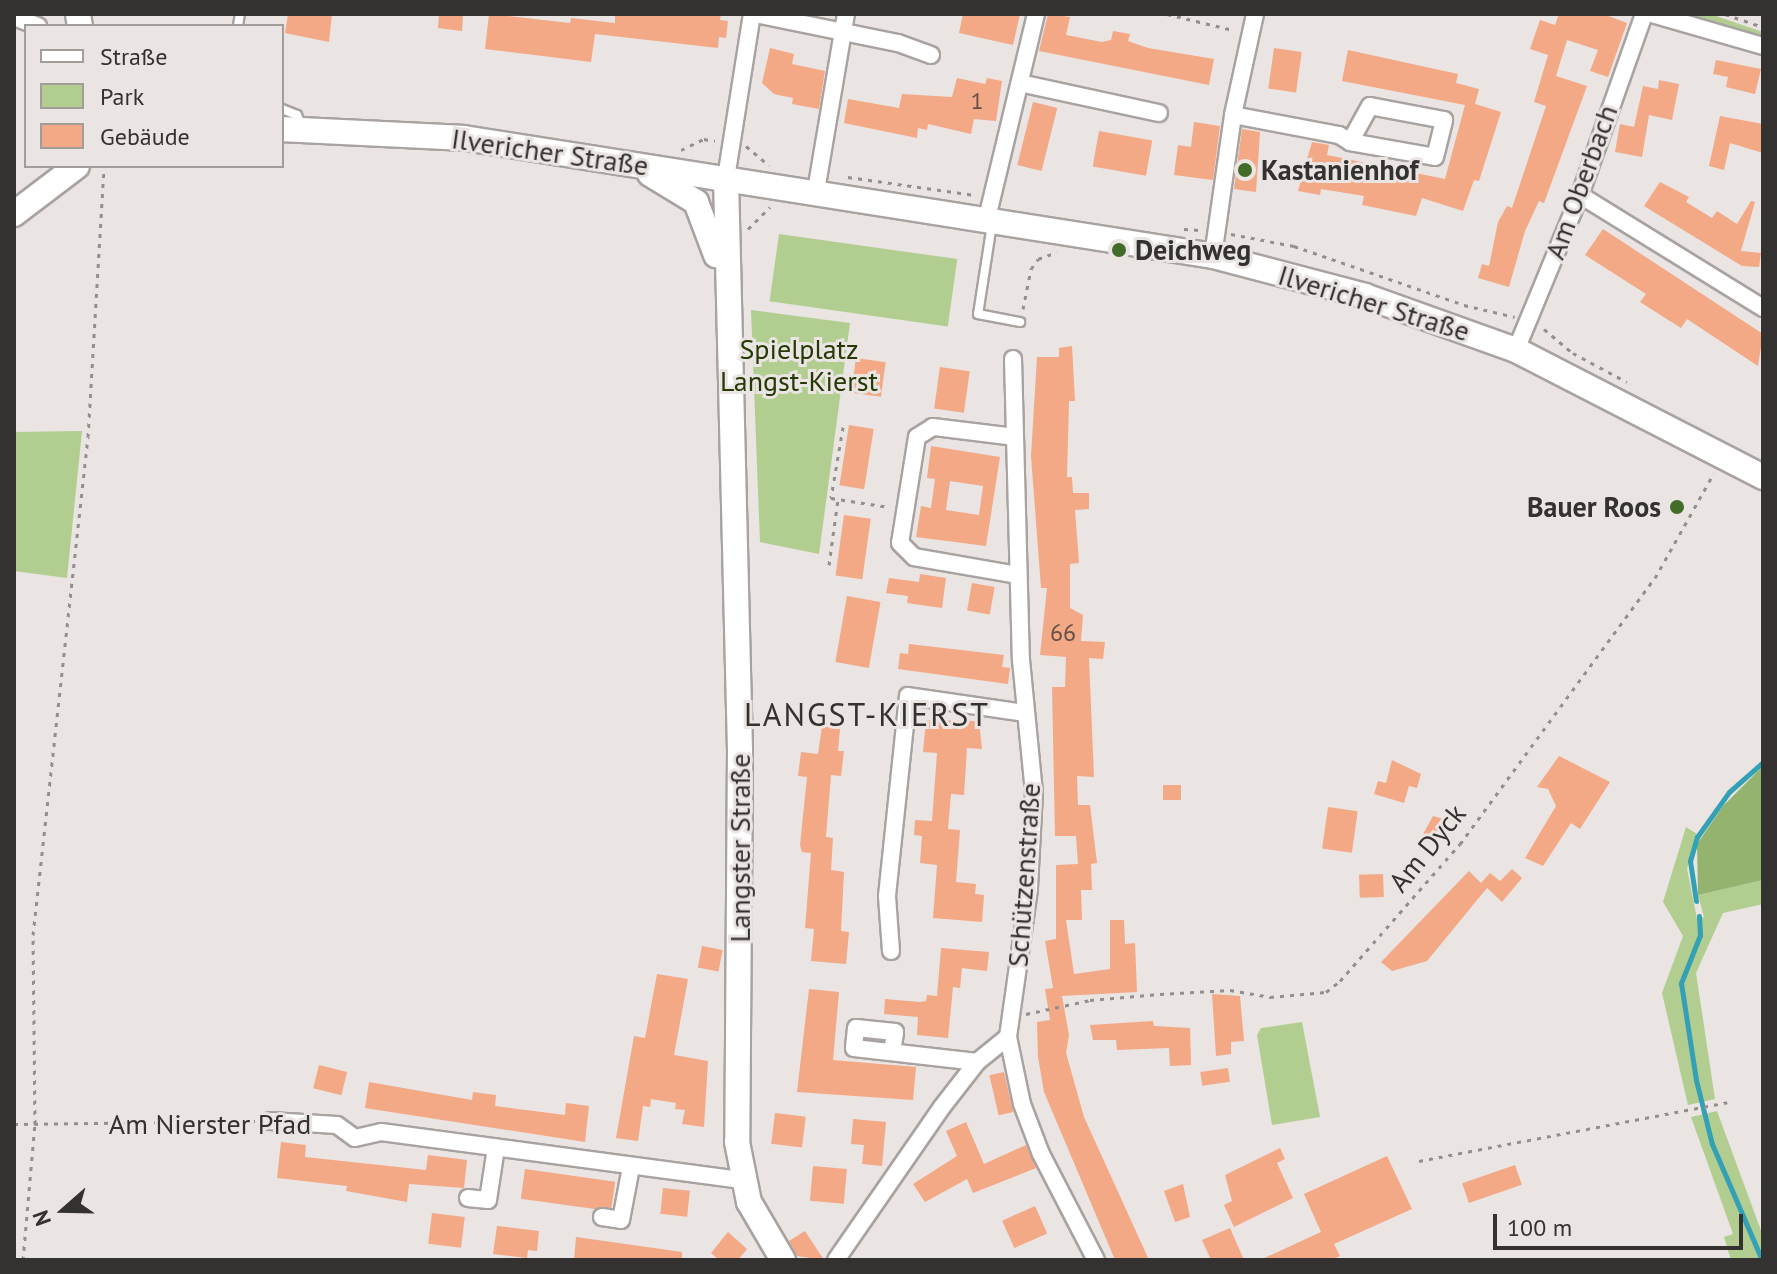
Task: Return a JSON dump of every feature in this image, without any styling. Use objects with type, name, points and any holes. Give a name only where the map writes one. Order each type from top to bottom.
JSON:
[{"type":"street","points":[[726,178],[754,14],[842,31],[931,55]]},
{"type":"street","points":[[816,191],[846,14]]},
{"type":"street","points":[[990,218],[1036,14]]},
{"type":"street","points":[[1213,256],[1233,115],[1255,14]]},
{"type":"street","name":"Am Oberbach","points":[[1516,350],[1580,195],[1644,14]]},
{"type":"street","points":[[1652,14],[1763,46]]},
{"type":"street","points":[[1020,83],[1159,113]]},
{"type":"street","points":[[1233,115],[1339,135],[1350,142],[1435,157],[1444,120],[1370,106],[1350,142]]},
{"type":"street","name":"Ilvericher Straße","points":[[292,128],[464,138],[990,218],[1213,256],[1365,296],[1516,350],[1763,477]]},
{"type":"street","name":"Langster Straße","points":[[622,163],[696,202],[725,282]]},
{"type":"street","points":[[14,214],[74,168]]},
{"type":"street","name":"Langster Straße","points":[[726,178],[725,282],[740,736],[736,1060],[742,1180],[756,1216],[783,1260]]},
{"type":"street","points":[[1580,195],[1763,308]]},
{"type":"street","name":"Schützenstraße","points":[[1013,359],[1018,575],[1025,713],[1034,792],[1029,889],[1008,1037],[1022,1104],[1041,1154],[1096,1260]]},
{"type":"street","points":[[1015,437],[933,427],[917,437],[900,543],[914,557],[1018,575]]},
{"type":"street","points":[[891,951],[887,896],[908,696],[1025,713]]},
{"type":"street","points":[[836,1260],[977,1062],[1008,1037]]},
{"type":"street","points":[[892,1052],[977,1062]]},
{"type":"street","name":"Am Nierster Pfad","points":[[270,1121],[337,1125],[355,1138],[381,1132],[742,1180]]},
{"type":"street","points":[[468,1198],[488,1200],[496,1148]]},
{"type":"street","points":[[602,1217],[621,1220],[631,1167]]},
{"type":"lane","points":[[284,110],[297,115],[292,128]]},
{"type":"lane","points":[[990,218],[978,314],[1020,322]]},
{"type":"path","points":[[1167,14],[1244,32]]},
{"type":"path","points":[[1725,14],[1763,27]]},
{"type":"path","points":[[23,1260],[35,1124],[33,935],[88,437],[104,168]]},
{"type":"path","points":[[1020,322],[1031,269],[1038,259],[1057,252],[1062,231]]},
{"type":"path","points":[[843,427],[831,498],[904,510]]},
{"type":"path","name":"Am Dyck","points":[[1011,1017],[1090,1000],[1230,990],[1270,997],[1326,992],[1340,981],[1460,844],[1646,591],[1724,456]]},
{"type":"path","points":[[829,565],[838,499]]},
{"type":"path","points":[[1419,1161],[1727,1102]]},
{"type":"path","name":"Am Nierster Pfad","points":[[14,1124],[270,1121]]},
{"type":"green space","points":[[1684,14],[1710,14],[1763,32],[1763,38]]},
{"type":"green space","points":[[779,234],[957,259],[948,326],[770,301]]},
{"type":"green space","name":"Spielplatz Langst-Kierst","points":[[751,310],[850,323],[819,554],[760,542]]},
{"type":"green space","points":[[82,431],[67,578],[14,571],[14,432]]},
{"type":"green space","points":[[1763,766],[1763,880],[1698,895],[1697,844],[1723,806]]},
{"type":"green space","points":[[1686,827],[1697,834],[1687,869],[1697,919],[1704,917],[1698,895],[1763,880],[1763,904],[1723,913],[1696,973],[1715,1099],[1688,1105],[1662,993],[1683,936],[1663,902]]},
{"type":"green space","points":[[1302,1022],[1320,1117],[1272,1125],[1257,1035],[1261,1028]]},
{"type":"green space","points":[[1717,1111],[1763,1236],[1763,1260],[1731,1260],[1724,1237],[1733,1234],[1691,1117]]},
{"type":"building","points":[[288,14],[332,14],[329,42],[285,33]]},
{"type":"building","points":[[439,14],[463,14],[462,31],[438,28]]},
{"type":"building","points":[[489,14],[570,23],[571,18],[615,23],[615,14],[721,14],[720,20],[728,21],[726,38],[719,37],[718,48],[595,34],[591,62],[485,49]]},
{"type":"building","points":[[963,14],[1020,14],[1013,45],[959,33]]},
{"type":"building","points":[[1048,14],[1070,17],[1066,35],[1102,42],[1111,40],[1113,31],[1130,34],[1128,41],[1148,48],[1214,59],[1209,85],[1039,51]]},
{"type":"building","points":[[1559,14],[1603,14],[1627,23],[1608,77],[1590,71],[1598,50],[1567,40],[1556,76],[1587,86],[1544,203],[1539,201],[1525,231],[1509,287],[1478,278],[1482,264],[1489,266],[1498,222],[1507,206],[1512,208],[1546,106],[1534,102],[1548,55],[1530,49],[1540,20],[1555,25]]},
{"type":"building","points":[[770,48],[794,54],[792,64],[825,71],[819,109],[792,104],[793,98],[774,94],[762,83]]},
{"type":"building","points":[[1274,48],[1302,52],[1296,92],[1268,89]]},
{"type":"building","points":[[1348,50],[1458,74],[1456,83],[1479,89],[1475,104],[1501,112],[1479,181],[1474,180],[1463,211],[1422,198],[1416,216],[1362,205],[1364,196],[1321,189],[1320,195],[1298,191],[1312,142],[1329,145],[1327,155],[1445,179],[1465,105],[1342,81]]},
{"type":"building","points":[[1716,60],[1761,69],[1755,94],[1726,87],[1728,77],[1713,74]]},
{"type":"building","points":[[957,78],[985,84],[987,78],[1002,81],[996,121],[974,119],[971,134],[928,124],[927,130],[918,128],[917,138],[844,123],[848,99],[899,108],[902,94],[952,97]]},
{"type":"building","points":[[1659,80],[1679,84],[1672,120],[1649,115],[1642,157],[1615,152],[1620,124],[1634,127],[1643,86],[1658,89]]},
{"type":"building","points":[[1033,102],[1057,108],[1042,171],[1017,165]]},
{"type":"building","points":[[1720,116],[1763,124],[1763,153],[1730,143],[1724,170],[1709,166]]},
{"type":"building","points":[[1194,122],[1220,126],[1213,180],[1174,175],[1178,145],[1191,147]]},
{"type":"building","name":"Kastanienhof","points":[[1242,129],[1260,132],[1256,192],[1234,189]]},
{"type":"building","points":[[1099,131],[1152,140],[1146,176],[1093,166]]},
{"type":"building","points":[[1660,182],[1689,197],[1686,202],[1712,218],[1717,211],[1737,224],[1751,201],[1755,202],[1741,251],[1761,253],[1759,267],[1742,266],[1644,206]]},
{"type":"building","points":[[1603,229],[1763,334],[1758,366],[1687,319],[1681,328],[1640,302],[1646,294],[1585,255]]},
{"type":"building","points":[[1072,346],[1075,401],[1069,401],[1067,477],[1072,477],[1073,493],[1089,493],[1089,509],[1075,510],[1079,563],[1070,564],[1070,608],[1083,615],[1081,641],[1105,642],[1103,659],[1089,658],[1094,777],[1077,776],[1078,805],[1090,805],[1097,863],[1091,864],[1092,890],[1081,890],[1082,920],[1066,920],[1074,974],[1110,969],[1110,920],[1124,920],[1125,944],[1135,943],[1137,992],[1062,996],[1069,1035],[1066,1053],[1084,1117],[1149,1260],[1115,1260],[1044,1092],[1038,1057],[1037,1022],[1050,1020],[1045,989],[1053,988],[1045,941],[1056,939],[1056,865],[1078,864],[1076,836],[1055,836],[1052,687],[1065,687],[1066,657],[1040,655],[1047,588],[1041,588],[1031,456],[1037,357],[1059,357],[1059,348]]},
{"type":"building","points":[[856,358],[886,362],[881,397],[851,393]]},
{"type":"building","points":[[940,367],[970,371],[964,413],[934,409]]},
{"type":"building","points":[[849,425],[874,429],[864,489],[839,485]]},
{"type":"building","points":[[931,446],[1000,457],[986,546],[916,537],[921,506],[931,508],[935,479],[927,478]],"holes":[[[950,481],[983,486],[979,515],[946,510]]]},
{"type":"building","points":[[844,515],[871,519],[862,579],[836,575]]},
{"type":"building","points":[[920,574],[946,578],[942,608],[907,603],[908,596],[886,593],[889,578],[919,582]]},
{"type":"building","points":[[972,583],[995,587],[990,615],[967,611]]},
{"type":"building","points":[[847,596],[880,602],[869,668],[835,662]]},
{"type":"building","points":[[909,644],[1004,655],[1002,667],[1010,668],[1008,684],[898,669],[900,653],[908,654]]},
{"type":"building","points":[[926,720],[979,721],[982,749],[967,748],[964,795],[951,794],[948,829],[960,830],[956,882],[976,884],[975,894],[984,895],[982,922],[933,918],[937,865],[920,863],[922,836],[914,835],[915,820],[932,821],[937,753],[923,752]]},
{"type":"building","points":[[822,726],[840,729],[838,751],[844,751],[841,776],[831,775],[826,837],[833,838],[831,870],[844,872],[841,931],[849,932],[846,964],[811,961],[814,929],[805,928],[811,853],[802,852],[800,845],[807,777],[798,776],[801,752],[818,754]]},
{"type":"building","points":[[1559,756],[1610,782],[1580,829],[1571,823],[1543,866],[1525,858],[1556,806],[1548,789],[1537,787]]},
{"type":"building","points":[[1392,760],[1421,774],[1417,788],[1409,786],[1404,803],[1374,794],[1378,781],[1386,783]]},
{"type":"building","points":[[1163,785],[1181,785],[1181,800],[1163,800]]},
{"type":"building","points":[[1328,807],[1358,811],[1352,853],[1322,849]]},
{"type":"building","points":[[1433,816],[1447,820],[1437,844],[1420,840]]},
{"type":"building","points":[[1512,869],[1522,878],[1502,902],[1487,888],[1427,961],[1392,971],[1381,962],[1469,871],[1481,883],[1490,873],[1500,881]]},
{"type":"building","points":[[1383,874],[1384,897],[1360,898],[1359,875]]},
{"type":"building","points":[[702,946],[723,950],[718,972],[698,968]]},
{"type":"building","points":[[941,948],[989,952],[987,971],[962,968],[960,988],[953,987],[948,1038],[917,1035],[918,1017],[884,1014],[885,999],[920,1002],[926,1001],[927,995],[937,996]]},
{"type":"building","points":[[657,974],[688,979],[674,1055],[708,1061],[704,1127],[682,1124],[685,1110],[675,1109],[676,1103],[651,1099],[650,1107],[643,1106],[638,1141],[616,1138],[634,1036],[645,1038]]},
{"type":"building","points":[[809,989],[839,992],[833,1060],[916,1067],[913,1100],[797,1092]]},
{"type":"building","points":[[1212,994],[1240,996],[1244,1041],[1231,1042],[1231,1054],[1216,1056]]},
{"type":"building","points":[[1153,1021],[1154,1026],[1190,1028],[1191,1065],[1170,1066],[1169,1048],[1117,1050],[1116,1040],[1093,1040],[1090,1025]]},
{"type":"building","points":[[319,1065],[347,1072],[341,1095],[313,1088]]},
{"type":"building","points":[[1228,1068],[1230,1082],[1202,1086],[1200,1072]]},
{"type":"building","points":[[1004,1072],[1013,1112],[999,1115],[989,1075]]},
{"type":"building","points":[[369,1082],[472,1100],[473,1092],[496,1095],[495,1106],[565,1115],[566,1103],[589,1106],[585,1142],[365,1108]]},
{"type":"building","points":[[775,1113],[806,1117],[802,1148],[771,1144]]},
{"type":"building","points":[[853,1119],[886,1122],[882,1166],[862,1164],[864,1145],[851,1144]]},
{"type":"building","points":[[966,1122],[984,1164],[1026,1145],[1036,1168],[973,1193],[967,1179],[925,1202],[913,1184],[957,1156],[946,1131]]},
{"type":"building","points":[[281,1142],[306,1145],[305,1157],[426,1170],[428,1155],[467,1160],[464,1188],[409,1184],[407,1202],[346,1191],[347,1186],[277,1178]]},
{"type":"building","points":[[1280,1148],[1285,1159],[1277,1163],[1293,1198],[1234,1227],[1224,1205],[1232,1201],[1225,1175]]},
{"type":"building","points":[[1387,1156],[1412,1209],[1334,1244],[1340,1256],[1331,1260],[1260,1260],[1321,1232],[1304,1194]]},
{"type":"building","points":[[1515,1165],[1522,1185],[1469,1203],[1462,1183]]},
{"type":"building","points":[[813,1166],[847,1169],[844,1204],[810,1201]]},
{"type":"building","points":[[525,1169],[615,1182],[611,1211],[521,1199]]},
{"type":"building","points":[[1183,1184],[1190,1217],[1175,1222],[1164,1191]]},
{"type":"building","points":[[663,1188],[690,1191],[687,1217],[660,1214]]},
{"type":"building","points":[[1035,1206],[1047,1233],[1014,1248],[1002,1221]]},
{"type":"building","points":[[432,1213],[465,1217],[461,1248],[428,1244]]},
{"type":"building","points":[[497,1226],[539,1231],[537,1251],[528,1250],[527,1258],[493,1254]]},
{"type":"building","points":[[1230,1228],[1244,1260],[1211,1260],[1202,1240]]},
{"type":"building","points":[[805,1231],[824,1260],[797,1256],[789,1241]]},
{"type":"building","points":[[728,1232],[747,1249],[738,1260],[719,1260],[711,1253]]},
{"type":"building","points":[[576,1237],[682,1252],[682,1260],[574,1260]]},
{"type":"waterway","points":[[1696,901],[1690,861],[1697,837],[1729,792],[1763,762]]},
{"type":"waterway","points":[[1699,916],[1700,935],[1681,983],[1696,1080],[1712,1144],[1762,1260]]},
{"type":"place","name":"Kastanienhof","points":[[1245,170]]},
{"type":"place","name":"Deichweg","points":[[1119,250]]},
{"type":"place","name":"Bauer Roos","points":[[1677,507]]},
{"type":"district","name":"LANGST-KIERST","points":[[867,714]]}]
